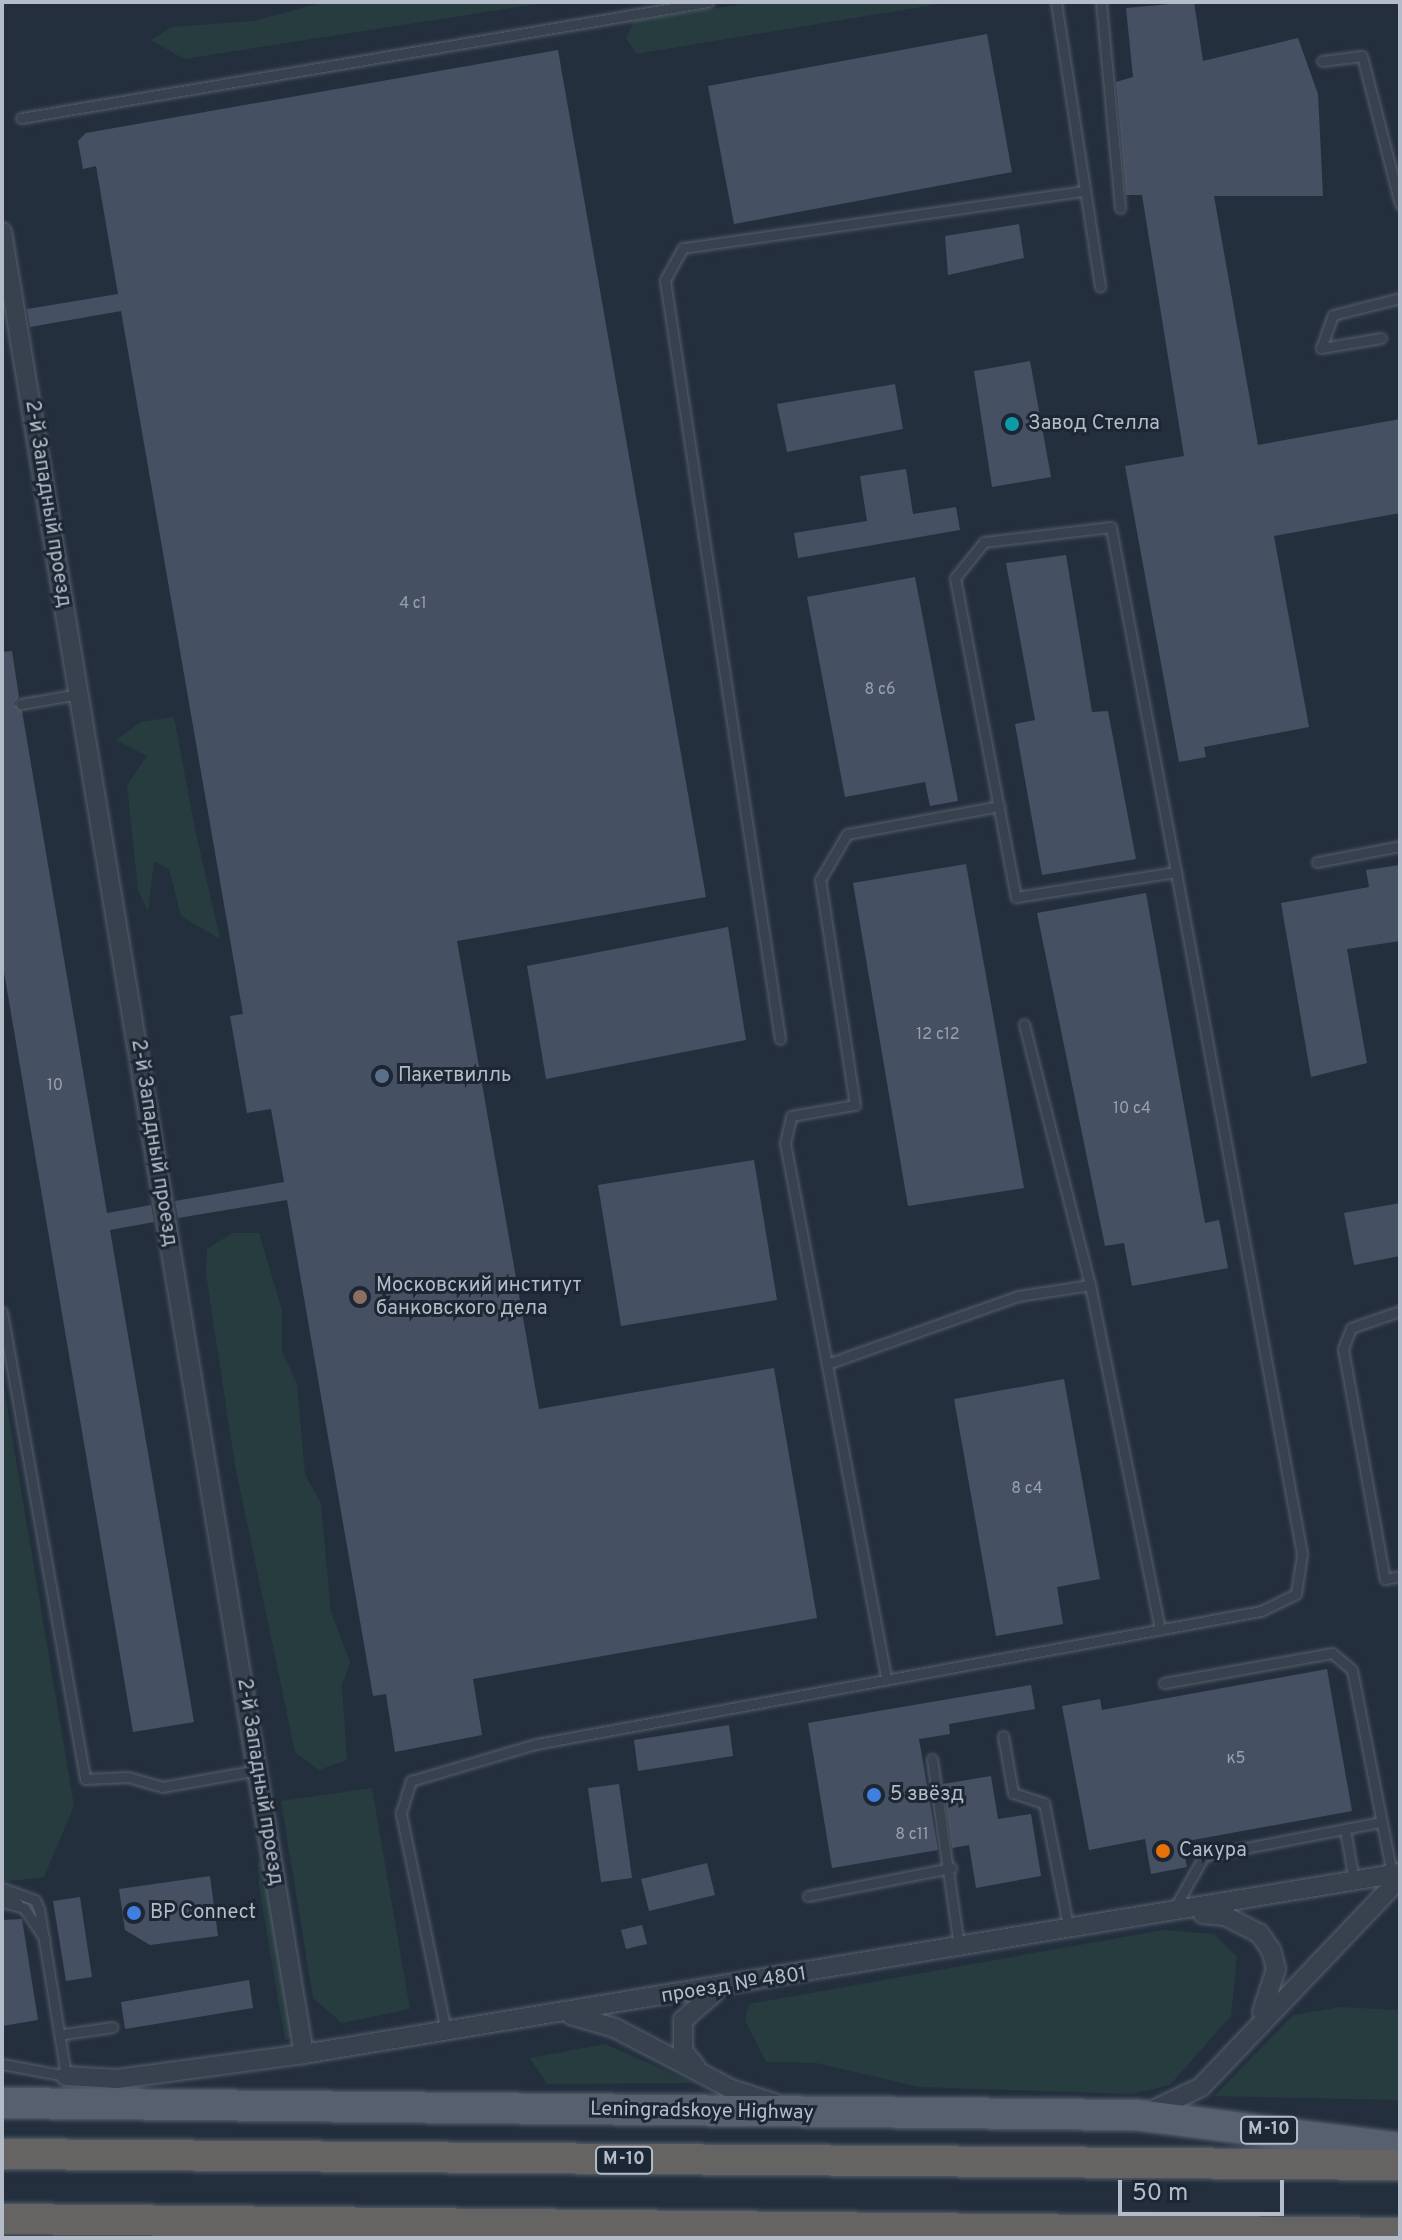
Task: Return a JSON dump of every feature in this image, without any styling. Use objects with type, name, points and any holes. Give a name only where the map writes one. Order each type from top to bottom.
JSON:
[{"type":"highway","name":"М-10","points":[[2,2154],[1400,2165]]},
{"type":"highway","points":[[2,2219],[1400,2233]]},
{"type":"main road","points":[[2,2090],[64,2091]]},
{"type":"main road","name":"Leningradskoye Highway","points":[[2,2103],[64,2091],[804,2113],[1137,2115],[1400,2148]]},
{"type":"street","name":"2-й Западный проезд","points":[[2,232],[304,2054]]},
{"type":"street","name":"проезд № 4801","points":[[64,2091],[117,2079],[304,2054],[565,2013],[1397,1875]]},
{"type":"street","points":[[1137,2115],[1201,2087],[1397,1875]]},
{"type":"street","points":[[1173,1912],[1225,1916],[1259,1933],[1271,1950],[1272,1994],[1253,2029]]},
{"type":"street","points":[[700,2073],[683,2051],[683,2020],[705,1997],[732,1986]]},
{"type":"street","points":[[565,2013],[615,2028],[700,2073],[804,2113]]},
{"type":"lane","points":[[21,118],[708,2]]},
{"type":"lane","points":[[1056,2],[1100,287]]},
{"type":"lane","points":[[1101,2],[1120,208]]},
{"type":"lane","points":[[1322,61],[1362,56],[1400,204]]},
{"type":"lane","points":[[780,1039],[665,280],[683,248],[1085,191]]},
{"type":"lane","points":[[1381,338],[1321,348],[1333,315],[1400,298]]},
{"type":"lane","points":[[446,2031],[401,1813],[411,1781],[536,1744],[886,1677],[1261,1611],[1296,1594],[1302,1554],[1176,872],[1111,527],[984,542],[955,578],[1016,897],[1176,872]]},
{"type":"lane","points":[[21,704],[79,694]]},
{"type":"lane","points":[[886,1677],[785,1143],[791,1116],[855,1105],[820,880],[847,834],[999,806]]},
{"type":"lane","points":[[1317,862],[1400,846]]},
{"type":"lane","points":[[1024,1024],[1090,1285],[1160,1629]]},
{"type":"lane","points":[[827,1364],[1018,1296],[1090,1285]]},
{"type":"lane","points":[[1400,1311],[1351,1328],[1343,1349],[1385,1579],[1400,1576]]},
{"type":"lane","points":[[2,1312],[85,1779],[128,1777],[162,1787],[257,1770]]},
{"type":"lane","points":[[1164,1683],[1332,1653],[1352,1670],[1381,1822],[1397,1875]]},
{"type":"lane","points":[[1003,1736],[1013,1793],[1044,1803],[1069,1930]]},
{"type":"lane","points":[[932,1759],[951,1868],[960,1949]]},
{"type":"lane","points":[[1173,1912],[1204,1856],[1381,1822]]},
{"type":"lane","points":[[1345,1829],[1354,1881]]},
{"type":"lane","points":[[808,1896],[951,1868]]},
{"type":"lane","points":[[2,1888],[35,1900],[51,1949],[64,2034],[64,2091],[2,2064]]},
{"type":"lane","points":[[2,1895],[24,1908],[51,1949]]},
{"type":"lane","points":[[2,1902],[24,1908]]},
{"type":"lane","points":[[64,2034],[112,2027]]},
{"type":"green space","points":[[325,2],[550,2],[184,59],[151,40],[171,27],[253,21]]},
{"type":"green space","points":[[755,2],[951,2],[636,54],[626,38],[634,21]]},
{"type":"green space","points":[[174,717],[220,939],[181,916],[169,869],[154,861],[148,912],[138,890],[127,785],[147,756],[116,740],[141,722]]},
{"type":"green space","points":[[232,1233],[259,1233],[282,1310],[282,1351],[297,1384],[305,1474],[321,1504],[331,1612],[350,1662],[342,1685],[347,1760],[319,1770],[295,1752],[235,1465],[206,1274],[207,1249]]},
{"type":"green space","points":[[2,1376],[74,1806],[44,1877],[2,1882]]},
{"type":"green space","points":[[372,1788],[410,2009],[342,2023],[313,1998],[281,1801]]},
{"type":"green space","points":[[272,1860],[303,2036],[285,2040],[259,1887],[258,1863]]},
{"type":"green space","points":[[1163,1930],[1214,1934],[1237,1957],[1231,2016],[1170,2085],[1131,2094],[919,2087],[816,2063],[766,2062],[745,2020],[749,2004]]},
{"type":"green space","points":[[1340,2007],[1400,2010],[1400,2100],[1214,2096],[1293,2015]]},
{"type":"green space","points":[[605,2044],[694,2083],[547,2084],[530,2058]]},
{"type":"building","points":[[1194,2],[1203,61],[1298,38],[1318,94],[1323,196],[1214,196],[1258,445],[1400,419],[1400,513],[1274,536],[1309,727],[1204,747],[1206,757],[1179,762],[1125,466],[1184,456],[1142,195],[1126,195],[1116,82],[1133,77],[1126,8]]},
{"type":"building","points":[[987,34],[1012,172],[734,224],[708,86]]},
{"type":"building","points":[[558,50],[706,897],[457,941],[539,1409],[774,1368],[817,1618],[473,1679],[482,1735],[395,1752],[386,1694],[373,1696],[287,1200],[178,1218],[175,1201],[284,1182],[271,1109],[247,1113],[230,1016],[243,1014],[121,311],[30,327],[27,309],[118,294],[96,166],[83,169],[78,141],[86,133]]},
{"type":"building","points":[[1019,224],[1024,258],[948,275],[945,236]]},
{"type":"building","name":"Завод Стелла","points":[[1030,361],[1051,477],[992,487],[974,371]]},
{"type":"building","points":[[895,384],[903,429],[787,452],[777,404]]},
{"type":"building","points":[[906,469],[913,514],[956,507],[960,530],[798,558],[794,533],[867,521],[860,476]]},
{"type":"building","points":[[1066,555],[1092,712],[1108,711],[1136,859],[1042,875],[1015,724],[1035,720],[1006,563]]},
{"type":"building","points":[[915,577],[958,801],[930,806],[925,782],[845,797],[807,597]]},
{"type":"building","points":[[12,651],[19,697],[14,704],[22,711],[107,1213],[151,1205],[154,1222],[110,1230],[194,1722],[133,1732],[2,960],[2,652]]},
{"type":"building","points":[[966,864],[1024,1188],[908,1206],[853,883]]},
{"type":"building","points":[[1400,865],[1400,941],[1347,949],[1367,1063],[1311,1077],[1281,903],[1369,887],[1366,870]]},
{"type":"building","points":[[1146,893],[1205,1223],[1219,1220],[1228,1268],[1132,1286],[1124,1243],[1105,1246],[1037,913]]},
{"type":"building","points":[[728,927],[746,1040],[546,1079],[527,966]]},
{"type":"building","points":[[754,1160],[777,1300],[621,1326],[598,1185]]},
{"type":"building","points":[[1400,1203],[1400,1256],[1354,1265],[1344,1213]]},
{"type":"building","points":[[1064,1379],[1100,1579],[1057,1587],[1063,1624],[996,1636],[954,1399]]},
{"type":"building","points":[[1327,1669],[1352,1811],[1182,1842],[1187,1867],[1151,1874],[1145,1839],[1089,1850],[1062,1706],[1100,1699],[1102,1710]]},
{"type":"building","name":"5 звёзд","points":[[1031,1685],[1035,1709],[949,1724],[950,1734],[919,1739],[938,1850],[832,1868],[808,1723]]},
{"type":"building","points":[[729,1725],[733,1756],[638,1771],[634,1740]]},
{"type":"building","points":[[991,1776],[998,1819],[1031,1814],[1041,1876],[976,1888],[969,1845],[952,1848],[943,1784]]},
{"type":"building","points":[[619,1784],[632,1878],[601,1882],[588,1788]]},
{"type":"building","points":[[707,1863],[715,1895],[649,1911],[641,1879]]},
{"type":"building","points":[[210,1876],[218,1936],[150,1945],[125,1930],[119,1889]]},
{"type":"building","points":[[80,1897],[92,1977],[66,1981],[53,1901]]},
{"type":"building","points":[[22,1919],[38,2020],[2,2026],[2,1920]]},
{"type":"building","points":[[642,1925],[647,1944],[626,1949],[621,1930]]},
{"type":"building","points":[[249,1980],[253,2008],[125,2029],[121,2002]]},
{"type":"place","name":"Завод Стелла","points":[[1012,424]]},
{"type":"place","name":"Пакетвилль","points":[[382,1076]]},
{"type":"place","name":"Московский институт банковского дела","points":[[360,1297]]},
{"type":"place","name":"5 звёзд","points":[[874,1795]]},
{"type":"place","name":"Сакура","points":[[1163,1851]]},
{"type":"place","name":"ВР Connect","points":[[134,1913]]}]
